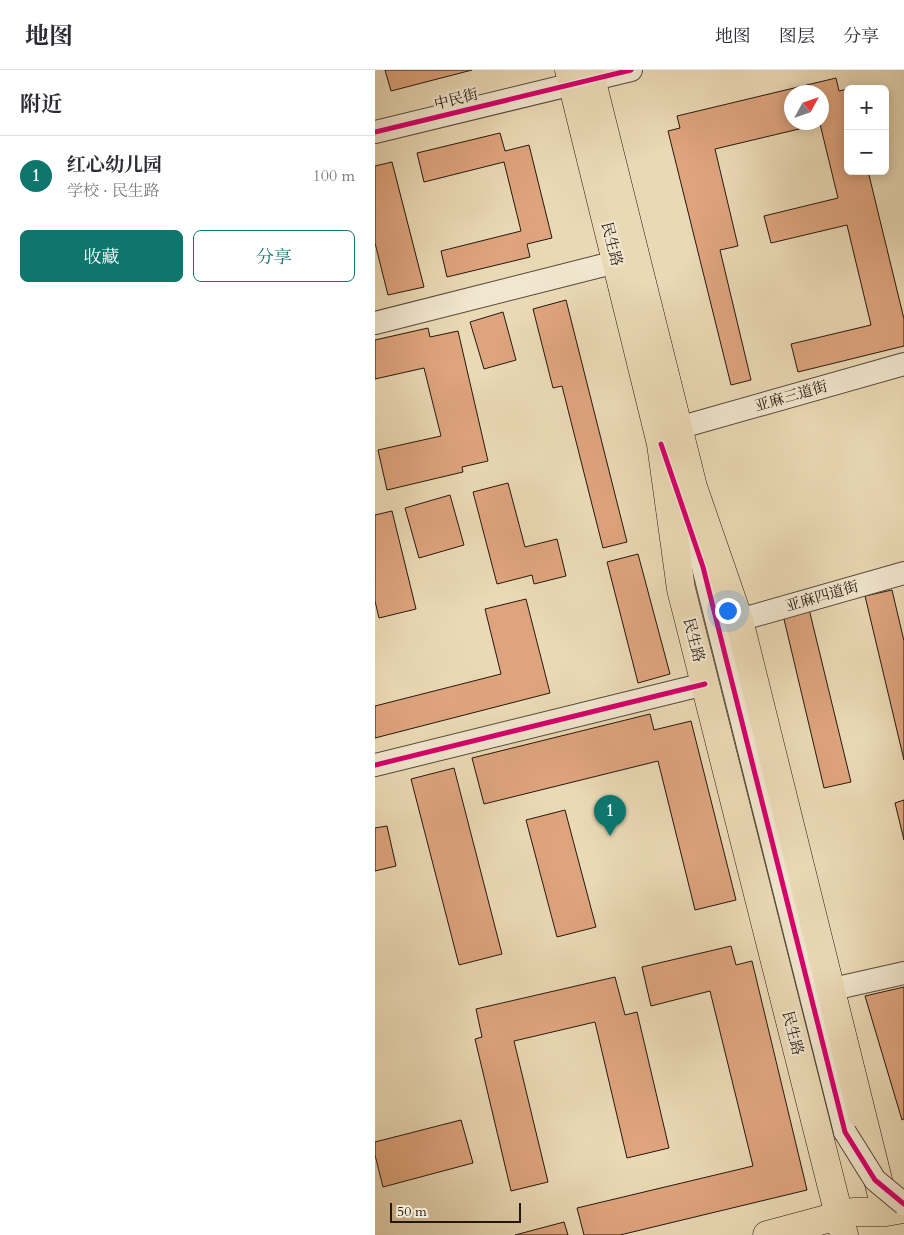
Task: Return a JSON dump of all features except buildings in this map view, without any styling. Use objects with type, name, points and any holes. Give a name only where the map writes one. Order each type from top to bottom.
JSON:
[{"type":"main road","name":"民生路","points":[[580,76],[616,262],[670,436],[693,487],[739,620],[833,989],[898,1208]]},
{"type":"main road","name":"民生路","points":[[580,76],[670,436],[681,589],[841,1226]]},
{"type":"main road","points":[[767,1235],[841,1226],[853,1212],[898,1208]]},
{"type":"street","name":"中民街","points":[[375,132],[580,76],[631,70]]},
{"type":"street","points":[[375,323],[616,262]]},
{"type":"street","name":"亚麻三道街","points":[[670,436],[904,364]]},
{"type":"street","points":[[670,436],[845,1132],[875,1180],[898,1208]]},
{"type":"street","name":"亚麻四道街","points":[[739,620],[904,573]]},
{"type":"street","points":[[375,765],[705,684]]},
{"type":"street","points":[[833,989],[904,973]]},
{"type":"cycle path","points":[[375,132],[631,70]]},
{"type":"cycle path","points":[[661,444],[703,567],[845,1132],[875,1180],[904,1204]]},
{"type":"cycle path","points":[[375,765],[705,684]]},
{"type":"place","name":"红心幼儿园","points":[[610,836]]}]
